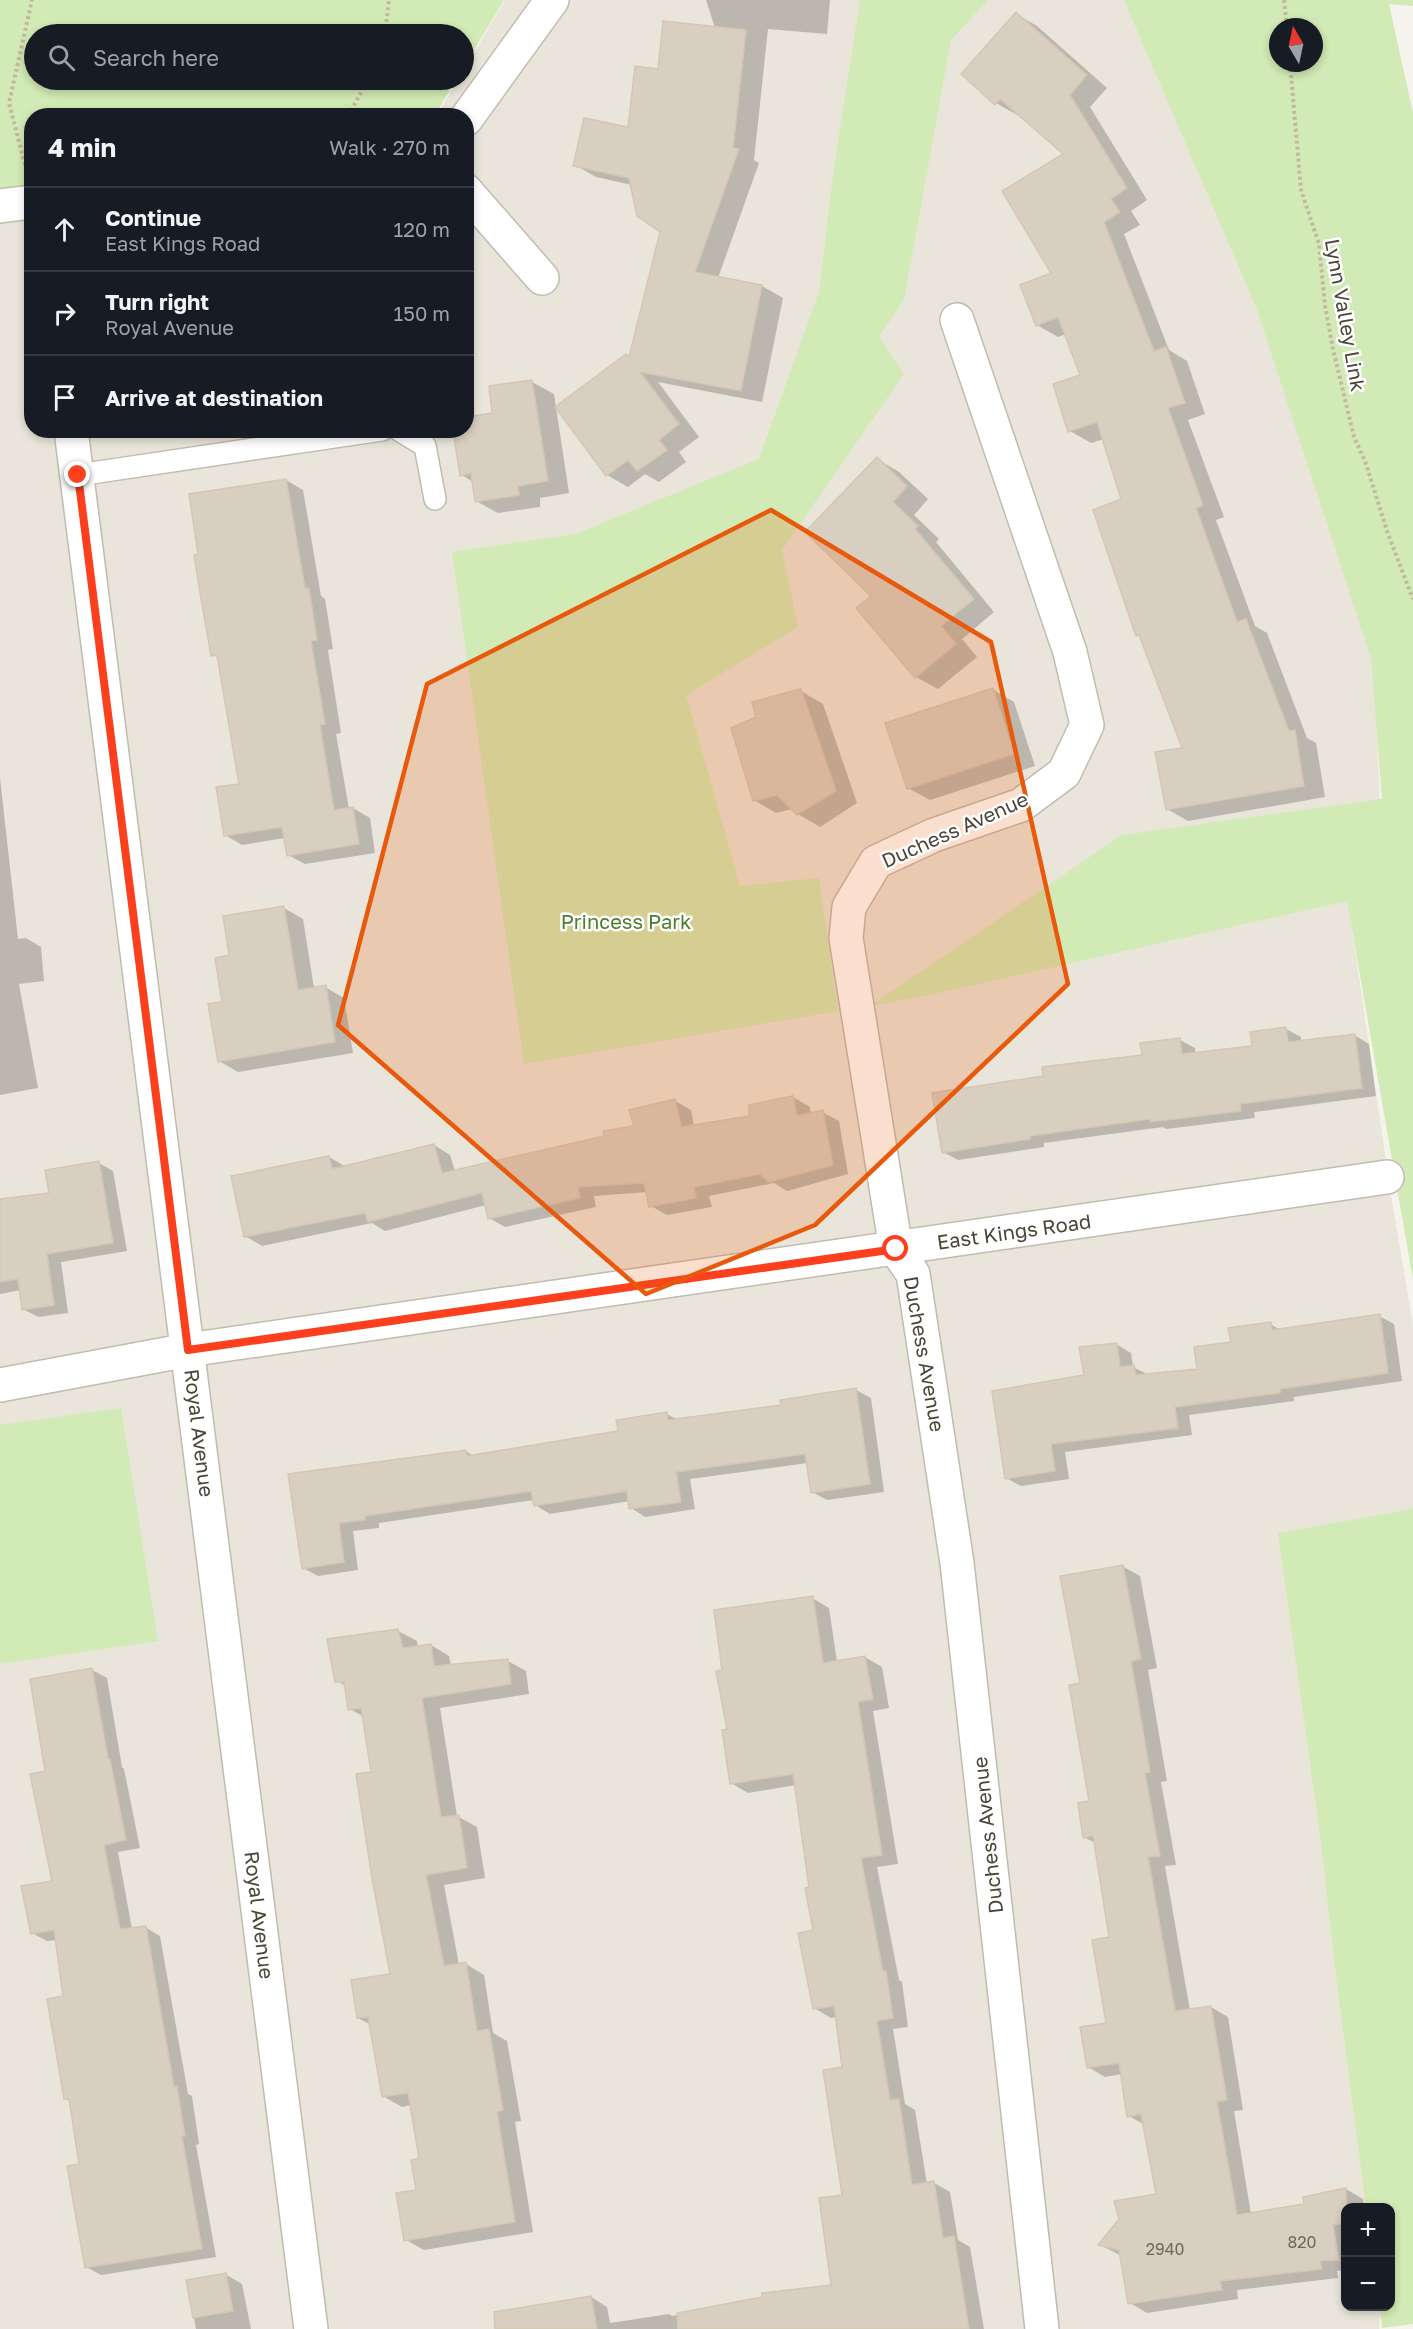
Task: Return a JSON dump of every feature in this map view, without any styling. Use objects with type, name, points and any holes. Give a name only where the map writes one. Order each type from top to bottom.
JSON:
[{"type":"street","points":[[474,108],[552,0]]},
{"type":"street","points":[[474,200],[542,278]]},
{"type":"street","points":[[0,206],[24,203]]},
{"type":"street","name":"Duchess Avenue","points":[[957,320],[1070,652],[1088,725],[1064,773],[1021,805],[934,835],[876,862],[849,907],[846,938],[896,1249],[913,1274],[957,1563],[1042,2329]]},
{"type":"street","name":"Royal Avenue","points":[[71,438],[78,475],[311,2329]]},
{"type":"street","name":"East Kings Road","points":[[0,1385],[188,1350],[1387,1177]]},
{"type":"lane","points":[[78,475],[328,438]]},
{"type":"lane","points":[[412,438],[425,446],[435,499]]},
{"type":"path","points":[[27,24],[32,0]]},
{"type":"path","points":[[386,24],[388,0]]},
{"type":"path","points":[[1284,0],[1286,18]]},
{"type":"path","points":[[24,36],[9,103],[24,161]]},
{"type":"path","name":"Lynn Valley Link","points":[[1291,72],[1301,190],[1320,244],[1325,306],[1333,349],[1354,436],[1365,461],[1388,534],[1413,599]]},
{"type":"path","points":[[352,108],[362,90]]},
{"type":"highlighted area","points":[[771,510],[991,642],[1068,984],[815,1225],[646,1294],[338,1025],[427,684]]},
{"type":"shaded area","points":[[505,0],[1128,0],[1258,311],[1374,662],[1380,804],[1347,896],[1391,1195],[1413,1325],[1413,1834],[1388,2203],[1341,2203],[1341,2311],[1381,2311],[1379,2329],[0,2329],[0,197],[24,194],[24,438],[474,438],[474,108],[441,108],[452,90],[474,90],[474,53]]},
{"type":"green space","points":[[0,0],[504,0],[474,50],[474,24],[24,24],[24,90],[450,90],[439,108],[24,108],[24,195],[0,197]]},
{"type":"green space","name":"Princess Park","points":[[860,0],[988,0],[951,40],[904,300],[879,337],[904,374],[782,550],[798,627],[686,695],[740,886],[819,878],[838,1011],[524,1064],[452,552],[575,534],[759,459],[819,292],[834,167]]},
{"type":"green space","points":[[1124,0],[1413,0],[1413,6],[1389,4],[1413,113],[1413,1280],[1347,901],[929,995],[870,1006],[1122,835],[1382,799],[1371,658],[1256,307]]},
{"type":"green space","points":[[121,1408],[158,1641],[0,1664],[0,1425]]},
{"type":"green space","points":[[1413,1509],[1413,2324],[1382,2328],[1380,2311],[1395,2311],[1395,2203],[1365,2203],[1320,1835],[1278,1533]]},
{"type":"building","points":[[1016,12],[1087,75],[1070,95],[1127,188],[1111,199],[1120,212],[1104,222],[1154,351],[1166,347],[1185,403],[1168,408],[1203,505],[1196,508],[1237,622],[1246,619],[1289,731],[1295,730],[1304,786],[1166,810],[1155,752],[1182,748],[1139,635],[1136,636],[1093,510],[1121,499],[1097,422],[1068,432],[1053,384],[1080,375],[1058,317],[1036,326],[1020,285],[1051,273],[1002,191],[1063,154],[1000,99],[995,105],[961,74]]},
{"type":"building","points":[[663,21],[746,30],[733,148],[739,149],[695,272],[762,285],[741,391],[640,372],[679,424],[659,440],[667,450],[637,471],[628,460],[606,476],[555,407],[626,354],[629,357],[660,232],[637,216],[629,178],[573,166],[584,118],[628,127],[635,66],[658,69]]},
{"type":"building","points":[[532,380],[548,481],[518,486],[519,495],[475,502],[471,473],[460,476],[454,438],[474,438],[474,416],[492,413],[489,386]]},
{"type":"building","points":[[877,457],[907,486],[893,502],[918,526],[915,529],[974,599],[941,626],[956,644],[915,678],[856,608],[871,596],[805,532]]},
{"type":"building","points":[[286,479],[305,588],[309,588],[317,640],[311,641],[325,724],[320,725],[334,810],[353,807],[359,844],[287,856],[282,827],[224,836],[216,787],[239,784],[217,655],[211,656],[194,555],[198,554],[189,494]]},
{"type":"building","points":[[993,688],[1014,754],[907,789],[885,723]]},
{"type":"building","points":[[801,689],[836,791],[797,815],[777,795],[753,801],[731,728],[756,717],[752,702]]},
{"type":"building","points":[[284,906],[298,990],[326,985],[335,1042],[218,1062],[208,1004],[222,1002],[215,958],[229,955],[223,916]]},
{"type":"building","points":[[1286,1027],[1288,1042],[1355,1034],[1362,1088],[1240,1104],[1241,1111],[1150,1122],[1150,1119],[1030,1136],[1030,1139],[942,1153],[932,1093],[1043,1076],[1042,1067],[1142,1055],[1140,1043],[1180,1038],[1182,1054],[1252,1046],[1250,1032]]},
{"type":"building","points":[[793,1096],[797,1116],[823,1110],[833,1165],[769,1182],[760,1174],[694,1187],[696,1198],[649,1207],[644,1183],[578,1187],[580,1198],[488,1219],[482,1193],[368,1222],[365,1213],[244,1237],[231,1176],[329,1156],[332,1169],[434,1144],[442,1173],[604,1136],[603,1131],[634,1126],[629,1110],[675,1099],[681,1127],[749,1116],[749,1105]]},
{"type":"building","points":[[99,1161],[113,1243],[47,1254],[54,1305],[22,1310],[18,1279],[0,1282],[0,1199],[49,1193],[45,1170]]},
{"type":"building","points":[[1380,1314],[1388,1373],[1280,1389],[1280,1393],[1175,1407],[1178,1428],[1051,1444],[1055,1471],[1005,1479],[992,1391],[1084,1375],[1079,1347],[1117,1343],[1120,1367],[1134,1365],[1136,1375],[1197,1369],[1194,1347],[1231,1342],[1228,1328],[1271,1322],[1272,1330]]},
{"type":"building","points":[[856,1388],[870,1484],[811,1493],[805,1454],[676,1472],[681,1502],[629,1509],[627,1491],[534,1506],[531,1491],[365,1516],[365,1520],[339,1523],[344,1562],[302,1569],[288,1474],[466,1450],[467,1456],[618,1431],[616,1420],[667,1412],[668,1420],[781,1405],[780,1400]]},
{"type":"building","points":[[1123,1565],[1141,1659],[1131,1661],[1150,1772],[1145,1773],[1160,1856],[1148,1857],[1175,2011],[1211,2006],[1227,2100],[1217,2102],[1237,2215],[1304,2204],[1303,2197],[1346,2188],[1346,2203],[1341,2203],[1341,2224],[1333,2225],[1339,2260],[1320,2261],[1322,2269],[1220,2281],[1222,2290],[1128,2304],[1119,2250],[1098,2245],[1119,2219],[1114,2201],[1156,2194],[1141,2114],[1127,2117],[1119,2063],[1087,2068],[1080,2027],[1106,2023],[1092,1940],[1109,1937],[1093,1836],[1083,1838],[1078,1803],[1089,1801],[1069,1685],[1080,1683],[1060,1576]]},
{"type":"building","points":[[813,1596],[823,1663],[865,1656],[873,1699],[858,1702],[882,1855],[861,1858],[883,1972],[886,1971],[893,2018],[877,2021],[890,2100],[899,2099],[912,2185],[934,2181],[943,2238],[954,2236],[969,2329],[678,2329],[677,2313],[762,2297],[762,2293],[831,2285],[819,2198],[842,2195],[823,2070],[842,2067],[834,2006],[813,2009],[798,1933],[813,1930],[805,1888],[809,1887],[793,1774],[730,1784],[722,1730],[727,1729],[716,1671],[722,1670],[714,1610]]},
{"type":"building","points":[[398,1629],[403,1648],[431,1644],[434,1666],[508,1659],[511,1684],[422,1698],[441,1817],[459,1815],[467,1868],[426,1875],[444,1966],[466,1962],[477,2031],[489,2029],[503,2110],[497,2112],[515,2222],[404,2241],[396,2193],[416,2190],[411,2160],[419,2158],[408,2093],[382,2097],[368,2017],[357,2018],[351,1980],[390,1974],[356,1774],[371,1772],[361,1708],[348,1710],[344,1682],[335,1682],[327,1639]]},
{"type":"building","points":[[92,1668],[108,1759],[110,1759],[126,1840],[104,1845],[120,1929],[146,1926],[174,2087],[177,2086],[185,2136],[182,2137],[202,2249],[85,2268],[67,2166],[79,2164],[69,2099],[64,2099],[47,1999],[63,1996],[54,1930],[31,1934],[21,1886],[52,1881],[30,1774],[45,1771],[30,1679]]},
{"type":"building","points":[[226,2273],[233,2311],[193,2318],[186,2280]]},
{"type":"building","points":[[591,2296],[597,2329],[495,2329],[494,2312]]},
{"type":"route","points":[[78,475],[188,1350],[896,1249]]}]
